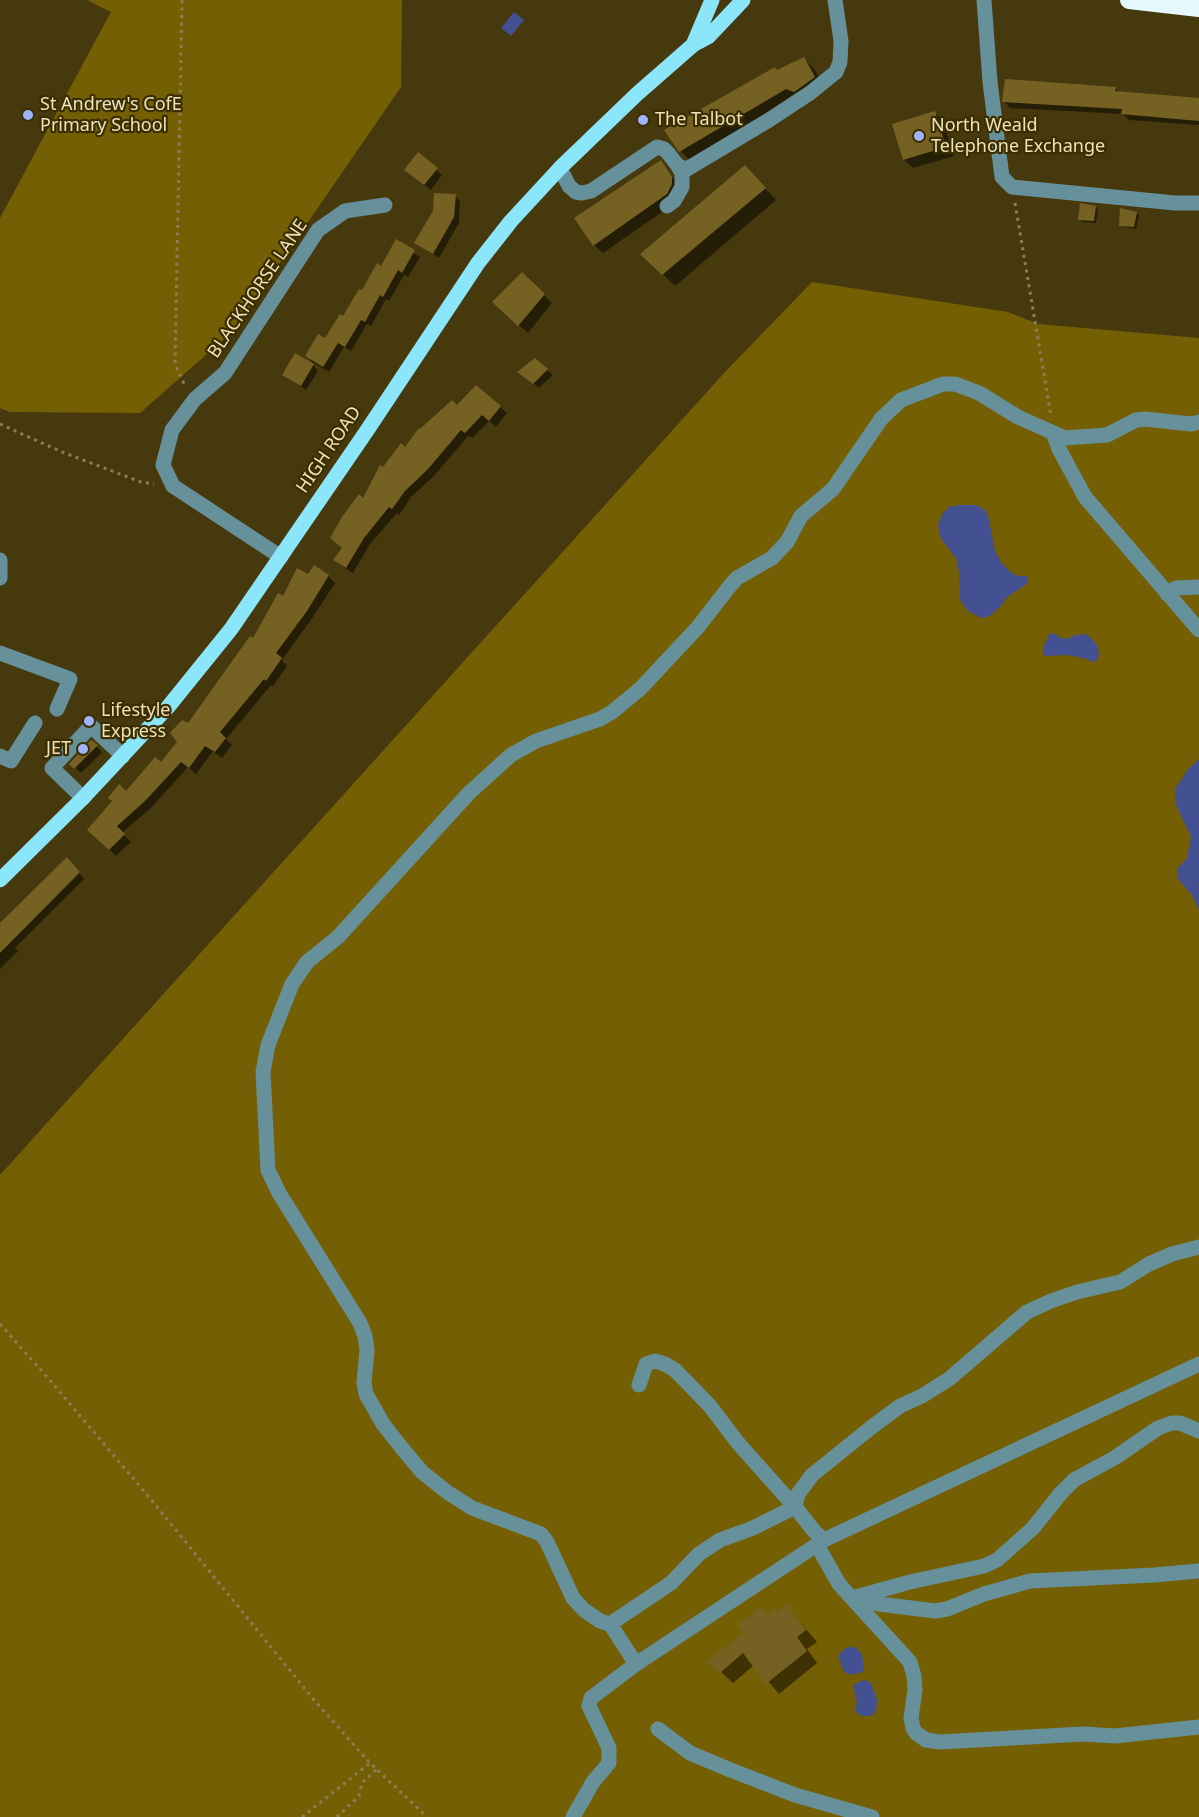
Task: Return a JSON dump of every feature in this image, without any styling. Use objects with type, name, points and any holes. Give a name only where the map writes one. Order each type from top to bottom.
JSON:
[{"type":"highway","points":[[1129,0],[1199,8]]},
{"type":"main road","name":"HIGH ROAD","points":[[693,45],[712,0]]},
{"type":"main road","name":"HIGH ROAD","points":[[0,880],[123,756],[168,707],[231,629],[478,263],[511,221],[560,168],[637,94],[693,45],[708,37],[743,0]]},
{"type":"street","points":[[678,166],[687,169],[810,93],[836,72],[840,62],[841,41],[835,0]]},
{"type":"street","points":[[984,0],[990,82],[1002,177],[1012,187],[1174,203],[1199,203]]},
{"type":"street","points":[[560,168],[572,190],[582,194],[591,191],[657,147],[664,149],[682,173],[682,187],[674,201],[667,206]]},
{"type":"street","name":"BLACKHORSE LANE","points":[[173,486],[163,465],[172,430],[193,402],[225,373],[318,230],[345,211],[385,205]]},
{"type":"street","points":[[636,1664],[610,1624],[600,1621],[584,1610],[573,1598],[548,1542],[541,1534],[472,1508],[447,1492],[415,1463],[383,1424],[366,1394],[364,1383],[366,1336],[279,1193],[268,1170],[263,1072],[268,1046],[292,984],[307,962],[338,937],[469,793],[511,755],[523,747],[600,719],[640,689],[698,627],[737,578],[772,558],[787,542],[801,516],[833,489],[880,419],[896,404],[913,394],[943,384],[955,384],[979,393],[1018,417],[1065,438],[1107,435],[1136,420],[1199,422]]},
{"type":"street","points":[[1054,435],[1085,497],[1199,630]]},
{"type":"street","points":[[173,486],[281,557]]},
{"type":"street","points":[[0,560],[0,578]]},
{"type":"street","points":[[1167,594],[1176,588],[1199,587]]},
{"type":"street","points":[[0,653],[70,680],[57,709]]},
{"type":"street","points":[[0,756],[11,761],[35,723]]},
{"type":"street","points":[[83,798],[52,768],[91,726],[123,756]]},
{"type":"street","points":[[795,1507],[798,1494],[812,1475],[900,1406],[922,1396],[949,1378],[1027,1312],[1068,1295],[1120,1282],[1149,1264],[1172,1254],[1199,1247]]},
{"type":"street","points":[[639,1385],[646,1364],[655,1361],[675,1370],[703,1398],[738,1443],[795,1507],[814,1531],[839,1584],[910,1662],[915,1690],[911,1718],[913,1728],[926,1740],[940,1742],[1083,1734],[1115,1736],[1199,1727]]},
{"type":"street","points":[[573,1817],[593,1782],[609,1763],[609,1748],[589,1706],[591,1698],[636,1664],[820,1543],[1199,1364]]},
{"type":"street","points":[[852,1598],[910,1582],[984,1566],[997,1560],[1033,1528],[1074,1480],[1116,1457],[1158,1428],[1180,1423],[1199,1431]]},
{"type":"street","points":[[610,1624],[671,1583],[699,1554],[720,1540],[753,1528],[795,1507]]},
{"type":"street","points":[[852,1598],[936,1611],[1030,1581],[1199,1571]]},
{"type":"street","points":[[658,1729],[690,1753],[728,1769],[795,1795],[872,1817]]},
{"type":"path","points":[[182,0],[175,364],[193,402]]},
{"type":"path","points":[[1012,187],[1054,435]]},
{"type":"path","points":[[0,424],[62,453],[141,482],[173,486]]},
{"type":"path","points":[[0,1324],[48,1378],[314,1700],[370,1763],[427,1817]]},
{"type":"path","points":[[302,1817],[370,1763]]},
{"type":"path","points":[[336,1817],[359,1796],[362,1783],[377,1769]]},
{"type":"shaded area","points":[[87,0],[402,0],[401,87],[233,331],[140,413],[10,412],[0,408],[0,218],[111,12]]},
{"type":"shaded area","points":[[812,282],[1008,312],[1038,324],[1199,338],[1199,1817],[0,1817],[0,1175],[726,371]]},
{"type":"water","points":[[514,12],[524,20],[511,36],[501,28]]},
{"type":"water","points":[[976,505],[984,509],[988,515],[995,551],[1001,562],[1017,576],[1027,576],[1028,583],[1007,597],[990,616],[981,618],[968,611],[960,600],[956,558],[941,539],[938,526],[942,514],[949,507]]},
{"type":"water","points":[[1053,633],[1067,639],[1075,635],[1089,636],[1097,645],[1099,655],[1097,660],[1094,662],[1067,655],[1045,656],[1043,649],[1049,634]]},
{"type":"water","points":[[1199,759],[1199,910],[1192,895],[1177,878],[1177,869],[1187,858],[1191,837],[1176,805],[1175,789],[1189,768]]},
{"type":"water","points":[[855,1647],[862,1654],[864,1669],[862,1672],[851,1675],[844,1672],[838,1656],[844,1649]]},
{"type":"water","points":[[864,1680],[871,1683],[877,1700],[876,1712],[870,1716],[863,1716],[855,1710],[857,1703],[853,1685]]},
{"type":"building","points":[[804,57],[815,77],[794,92],[786,89],[679,152],[664,130],[775,67],[777,70]]},
{"type":"building","points":[[1005,79],[1116,87],[1115,91],[1199,98],[1199,121],[1121,114],[1122,109],[1002,102]]},
{"type":"building","name":"North Weald Telephone Exchange","points":[[935,111],[946,147],[903,160],[892,124]]},
{"type":"building","points":[[418,152],[438,168],[424,185],[404,170]]},
{"type":"building","points":[[661,160],[672,177],[672,184],[667,194],[593,246],[574,218]]},
{"type":"building","points":[[745,165],[766,188],[662,275],[640,254]]},
{"type":"building","points":[[434,193],[456,194],[454,217],[433,254],[414,243],[433,211]]},
{"type":"building","points":[[1080,203],[1096,206],[1094,221],[1078,220]]},
{"type":"building","points":[[1120,208],[1137,212],[1134,227],[1119,226]]},
{"type":"building","points":[[396,239],[415,250],[402,273],[398,270],[383,297],[380,295],[365,322],[361,320],[345,347],[338,343],[323,367],[305,356],[318,334],[325,338],[340,314],[343,316],[359,289],[362,290],[377,263],[381,266]]},
{"type":"building","points":[[522,272],[545,294],[518,326],[492,302]]},
{"type":"building","points":[[295,353],[314,364],[301,386],[282,375]]},
{"type":"building","points":[[535,358],[548,369],[533,384],[517,372]]},
{"type":"building","points":[[476,385],[501,406],[489,421],[482,415],[465,433],[461,430],[428,469],[405,491],[392,509],[389,507],[364,538],[346,568],[333,560],[342,548],[330,538],[359,494],[363,498],[380,465],[383,467],[401,443],[405,447],[419,428],[452,400],[457,405]]},
{"type":"building","points":[[314,565],[329,575],[307,611],[276,653],[282,658],[266,681],[264,679],[220,732],[226,738],[215,752],[205,746],[189,768],[181,762],[145,801],[117,826],[125,834],[109,850],[87,830],[112,801],[108,798],[119,784],[126,791],[155,757],[161,762],[177,742],[170,733],[182,720],[188,723],[250,636],[253,638],[278,593],[283,596],[297,568],[308,574]]},
{"type":"building","points":[[91,740],[98,745],[74,769],[69,764]]},
{"type":"building","points":[[67,857],[80,872],[0,953],[0,923]]},
{"type":"building","points":[[786,1604],[806,1630],[797,1637],[807,1651],[766,1684],[743,1653],[720,1673],[707,1662],[743,1633],[737,1625],[762,1607],[767,1614],[775,1608],[778,1612]]},
{"type":"place","name":"St Andrew's CofE Primary School","points":[[28,115]]},
{"type":"place","name":"The Talbot","points":[[643,120]]},
{"type":"place","name":"North Weald Telephone Exchange","points":[[919,136]]},
{"type":"place","name":"Lifestyle Express","points":[[89,721]]},
{"type":"place","name":"JET","points":[[83,749]]}]
